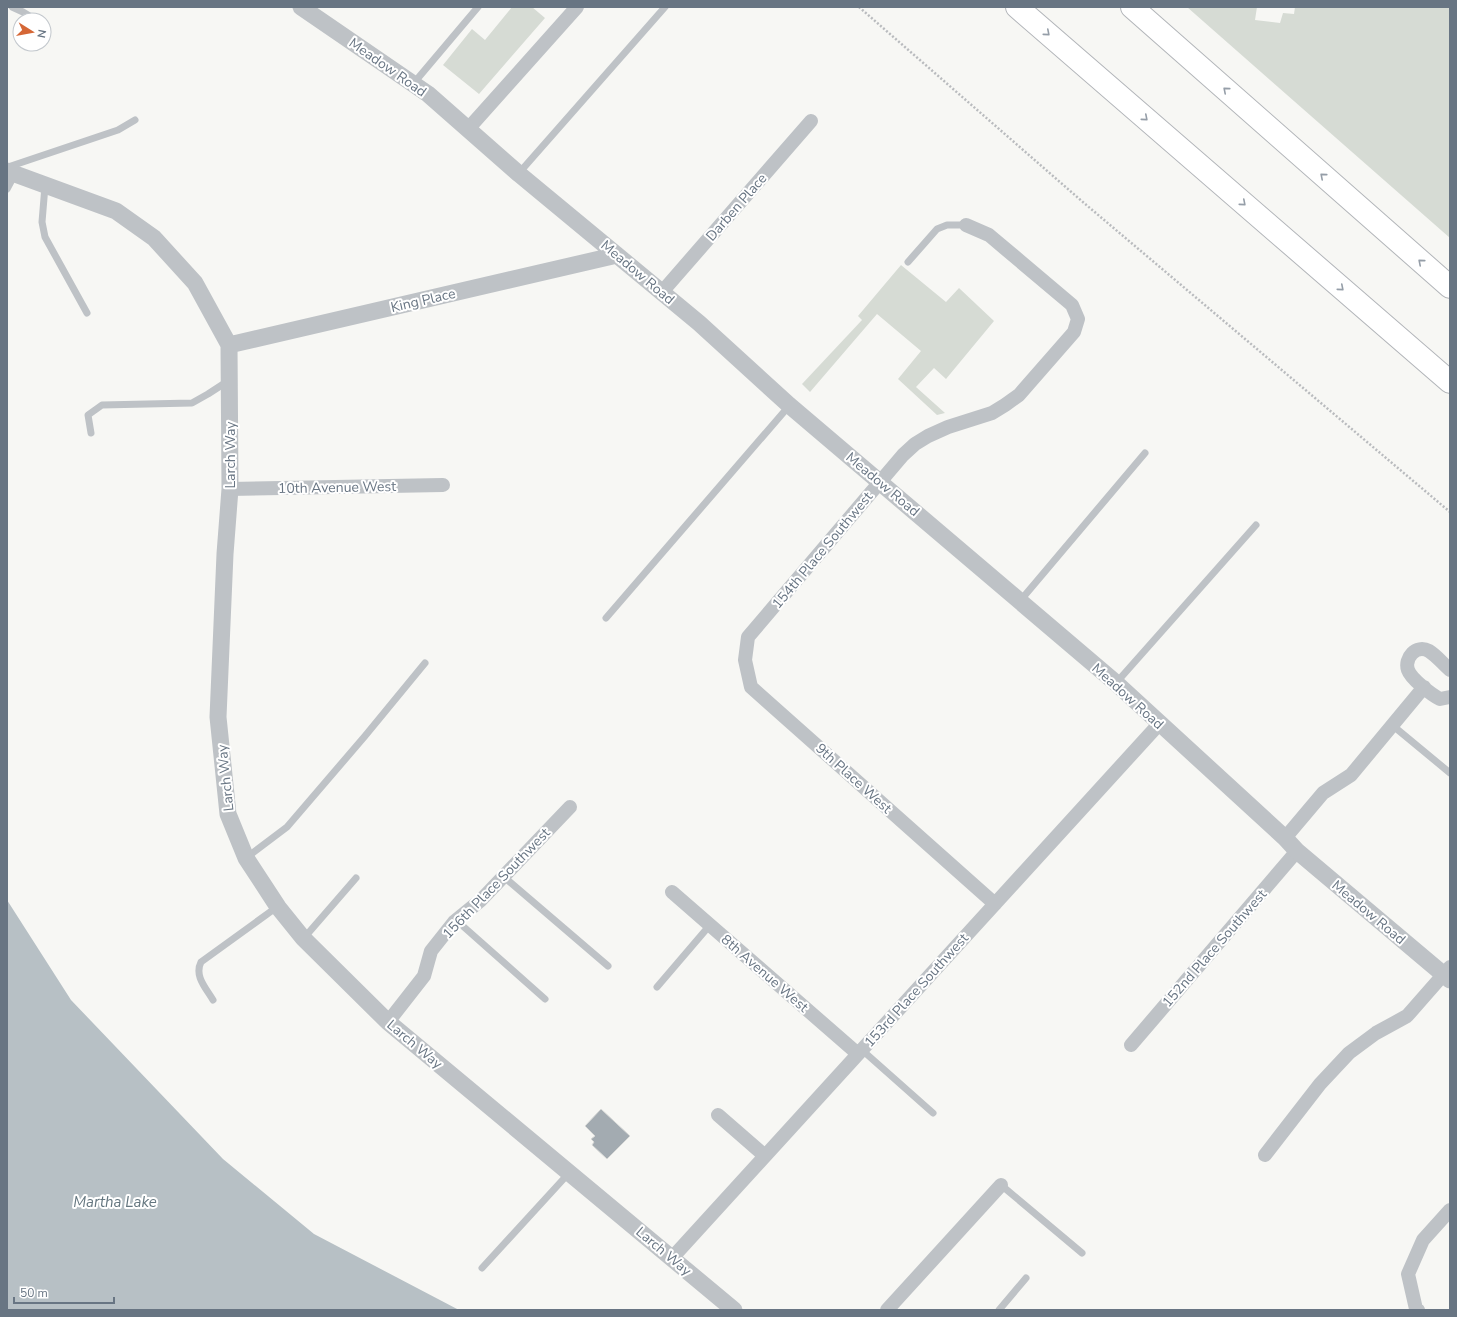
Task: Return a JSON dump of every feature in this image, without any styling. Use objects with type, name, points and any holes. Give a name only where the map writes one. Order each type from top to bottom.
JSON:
[{"type":"highway","points":[[1017,7],[1450,382]]},
{"type":"highway","points":[[1132,7],[1450,287]]},
{"type":"street","points":[[468,129],[577,7]]},
{"type":"street","name":"Meadow Road","points":[[310,11],[428,94],[519,174],[699,323],[789,406],[1116,684],[1285,838],[1297,851],[1448,974]]},
{"type":"street","name":"Darben Place","points":[[662,292],[811,122]]},
{"type":"street","name":"Larch Way","points":[[10,171],[116,211],[154,238],[195,283],[229,345],[230,489],[225,554],[218,717],[228,814],[246,858],[278,907],[304,938],[388,1022],[734,1310]]},
{"type":"street","name":"154th Place Southwest","points":[[748,637],[903,454],[928,436],[948,427],[992,412],[1005,405],[1019,395],[1074,332],[1078,319],[1072,305],[989,235],[966,225]]},
{"type":"street","name":"King Place","points":[[229,345],[617,255]]},
{"type":"street","name":"10th Avenue West","points":[[230,489],[443,485]]},
{"type":"street","name":"9th Place West","points":[[748,637],[745,660],[751,686],[994,904]]},
{"type":"street","points":[[1450,670],[1428,651],[1419,650],[1414,652],[1410,655],[1408,660],[1408,670],[1411,675],[1424,687],[1440,699],[1450,697]]},
{"type":"street","points":[[1285,838],[1323,793],[1350,775],[1424,687]]},
{"type":"street","name":"153rd Place Southwest","points":[[672,1258],[1160,723]]},
{"type":"street","name":"156th Place Southwest","points":[[388,1022],[424,976],[432,951],[456,920],[481,900],[570,807]]},
{"type":"street","name":"152nd Place Southwest","points":[[1131,1045],[1297,851]]},
{"type":"street","name":"8th Avenue West","points":[[672,892],[860,1052]]},
{"type":"street","points":[[1265,1155],[1320,1084],[1349,1053],[1376,1033],[1407,1016],[1448,974]]},
{"type":"street","points":[[718,1115],[765,1156]]},
{"type":"street","points":[[887,1310],[1001,1185]]},
{"type":"street","points":[[1418,1310],[1416,1309],[1408,1274],[1423,1240],[1450,1210]]},
{"type":"lane","points":[[12,7],[23,12]]},
{"type":"lane","points":[[414,84],[478,7]]},
{"type":"lane","points":[[519,174],[665,7]]},
{"type":"lane","points":[[7,189],[10,171],[118,130],[135,120]]},
{"type":"lane","points":[[46,185],[42,222],[45,236],[87,313]]},
{"type":"lane","points":[[908,262],[937,229],[947,225],[966,225]]},
{"type":"lane","points":[[91,433],[88,415],[102,405],[192,403],[229,380]]},
{"type":"lane","points":[[606,618],[789,406]]},
{"type":"lane","points":[[1019,601],[1145,453]]},
{"type":"lane","points":[[1116,684],[1256,524]]},
{"type":"lane","points":[[246,858],[287,827],[366,736],[425,663]]},
{"type":"lane","points":[[1392,725],[1450,773]]},
{"type":"lane","points":[[504,877],[608,966]]},
{"type":"lane","points":[[304,938],[356,878]]},
{"type":"lane","points":[[213,1000],[198,975],[201,962],[278,907]]},
{"type":"lane","points":[[456,920],[545,999]]},
{"type":"lane","points":[[658,987],[710,925]]},
{"type":"lane","points":[[860,1052],[933,1113]]},
{"type":"lane","points":[[482,1268],[569,1172]]},
{"type":"lane","points":[[1001,1185],[1082,1253]]},
{"type":"lane","points":[[999,1310],[1026,1278]]},
{"type":"path","points":[[859,7],[1084,203],[1450,512]]},
{"type":"shaded area","points":[[512,7],[532,7],[545,18],[479,94],[443,65],[472,29],[485,40]]},
{"type":"shaded area","points":[[1187,7],[1257,7],[1255,20],[1280,23],[1283,13],[1294,14],[1295,7],[1450,8],[1450,238]]},
{"type":"shaded area","points":[[901,265],[946,302],[959,288],[994,321],[946,379],[934,368],[916,387],[945,413],[937,415],[898,379],[921,351],[877,314],[810,392],[802,384],[862,320],[858,316]]},
{"type":"water","name":"Martha Lake","points":[[7,900],[71,1000],[223,1159],[314,1234],[459,1310],[7,1310]]},
{"type":"building","points":[[601,1109],[630,1136],[607,1159],[592,1145],[594,1142],[591,1139],[595,1136],[585,1126]]}]
